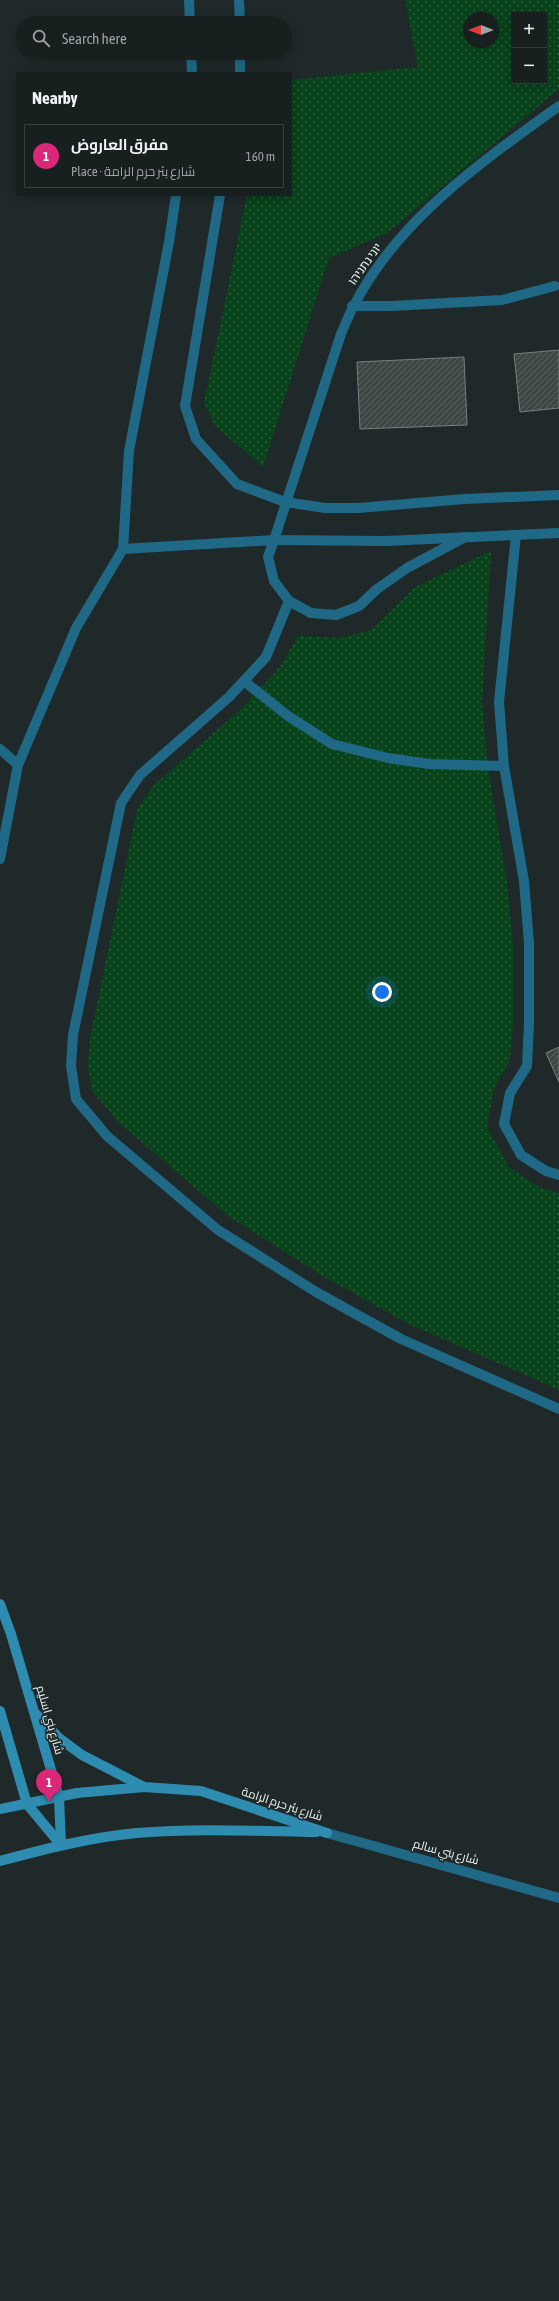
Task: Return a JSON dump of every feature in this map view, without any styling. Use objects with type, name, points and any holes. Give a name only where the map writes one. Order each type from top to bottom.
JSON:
[{"type":"main road","name":"شارع بني اسليم","points":[[0,1604],[11,1634],[59,1797],[61,1845]]},
{"type":"main road","points":[[0,1711],[27,1804],[61,1845]]},
{"type":"main road","points":[[34,1712],[59,1738],[82,1755],[144,1787]]},
{"type":"main road","name":"شارع بئر حرم الرامة","points":[[0,1809],[77,1793],[144,1787],[201,1791],[327,1833]]},
{"type":"main road","name":"شارع بئر حرم الرامة","points":[[0,1861],[61,1845],[135,1833],[188,1830],[327,1833]]},
{"type":"street","points":[[189,0],[190,16]]},
{"type":"street","points":[[239,0],[240,16]]},
{"type":"street","points":[[191,60],[192,72]]},
{"type":"street","points":[[240,60],[240,72]]},
{"type":"street","name":"יוני נתניהו","points":[[289,601],[274,581],[268,557],[285,502],[352,306],[374,270],[403,235],[437,199],[480,163],[559,106]]},
{"type":"street","points":[[0,859],[18,765],[76,628],[123,549],[129,451],[169,242],[176,196]]},
{"type":"street","points":[[220,196],[185,406],[196,439],[237,484],[285,502],[325,508],[359,508],[464,499],[559,495]]},
{"type":"street","points":[[352,306],[391,306],[502,300],[555,286]]},
{"type":"street","points":[[123,549],[274,540],[386,541],[559,533]]},
{"type":"street","points":[[516,535],[499,702],[504,766],[524,881],[529,942],[527,1066],[510,1093],[504,1124],[521,1155],[546,1172],[559,1175]]},
{"type":"street","points":[[465,537],[407,568],[377,589],[359,606],[336,614],[311,613],[289,601],[266,657],[229,697],[140,775],[121,803],[73,1035],[71,1066],[76,1099],[107,1136],[218,1230],[316,1292],[402,1339],[559,1409]]},
{"type":"street","points":[[244,681],[288,716],[332,744],[402,760],[430,764],[504,766]]},
{"type":"street","points":[[0,749],[18,765]]},
{"type":"street","name":"شارع بني سالم","points":[[327,1833],[559,1898]]},
{"type":"green space","points":[[405,0],[559,0],[559,89],[387,233],[329,258],[263,467],[215,426],[204,403],[247,196],[292,196],[292,80],[418,67]]},
{"type":"green space","points":[[491,551],[482,702],[488,768],[507,883],[513,943],[513,1023],[510,1060],[494,1088],[487,1127],[509,1167],[539,1187],[559,1193],[559,1390],[409,1324],[324,1277],[228,1216],[119,1123],[92,1091],[88,1066],[90,1038],[137,810],[153,786],[241,709],[280,667],[298,636],[341,638],[371,630],[415,587]]},
{"type":"building","points":[[559,350],[559,408],[520,412],[514,354]]},
{"type":"building","points":[[464,357],[467,425],[360,429],[357,362]]},
{"type":"building","points":[[559,1047],[559,1082],[546,1053]]},
{"type":"place","name":"مفرق العاروض","points":[[49,1802]]}]
